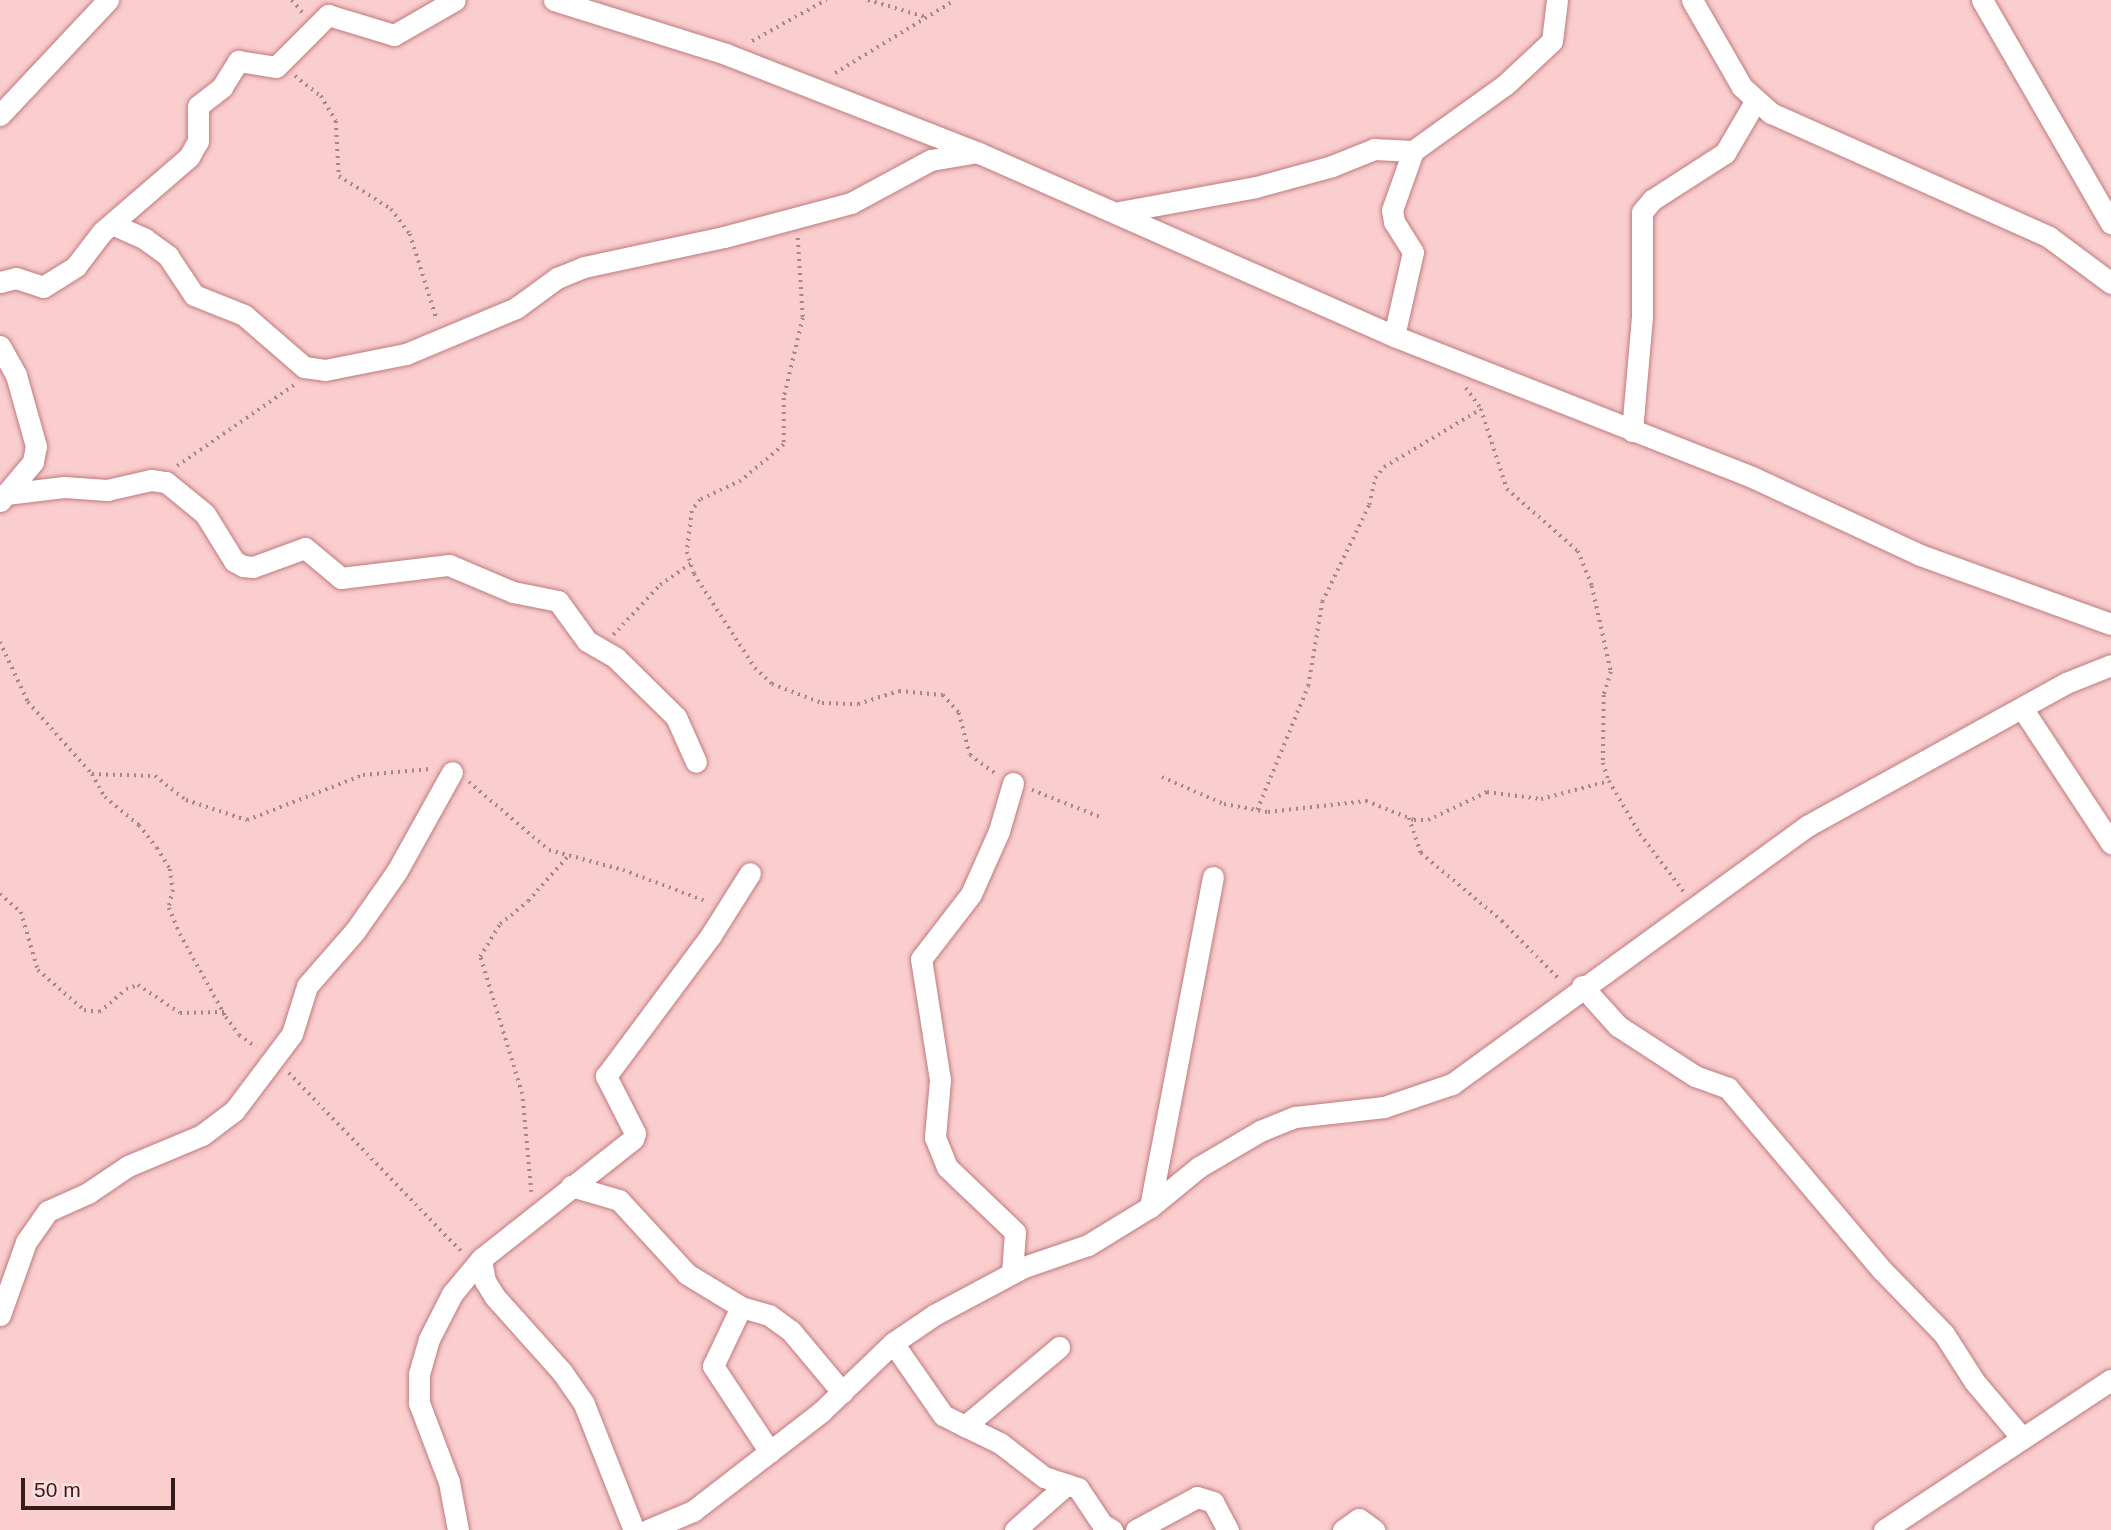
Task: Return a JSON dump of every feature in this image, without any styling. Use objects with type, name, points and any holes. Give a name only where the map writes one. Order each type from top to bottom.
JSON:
[{"type":"street","points":[[0,115],[108,0]]},
{"type":"street","points":[[0,282],[16,278],[43,287],[57,281],[112,224],[189,157],[198,141],[198,106],[222,88],[238,61],[281,65],[328,15],[394,35],[455,0]]},
{"type":"street","points":[[554,0],[726,54],[979,153],[1119,212],[1394,336],[1752,477],[1920,555],[2111,624]]},
{"type":"street","points":[[1394,336],[1413,253],[1394,222],[1392,210],[1413,151],[1505,85],[1552,41],[1557,0]]},
{"type":"street","points":[[1692,0],[1742,87],[1771,113],[2049,237],[2111,282]]},
{"type":"street","points":[[1982,0],[2111,223]]},
{"type":"street","points":[[1632,431],[1642,316],[1642,212],[1652,200],[1725,153],[1756,100]]},
{"type":"street","points":[[1119,212],[1256,187],[1332,166],[1374,149],[1413,151]]},
{"type":"street","points":[[112,224],[145,239],[168,256],[194,295],[244,315],[313,371],[406,354],[516,308],[557,278],[584,267],[851,203],[931,160],[979,153]]},
{"type":"street","points":[[0,346],[16,375],[36,446],[33,462],[3,498]]},
{"type":"street","points":[[3,498],[64,487],[107,490],[151,480],[180,490],[205,514],[234,561],[243,566],[253,567],[304,548],[332,572],[348,579],[384,570],[449,565],[513,592],[558,601],[581,634],[631,670],[676,717],[696,762]]},
{"type":"street","points":[[648,1530],[693,1511],[842,1392],[893,1343],[934,1315],[1012,1273],[1088,1245],[1150,1207],[1199,1167],[1260,1131],[1296,1117],[1384,1107],[1452,1084],[1578,989],[1696,908],[1807,825],[2022,708],[2111,665]]},
{"type":"street","points":[[2022,708],[2111,843]]},
{"type":"street","points":[[0,1315],[26,1242],[48,1211],[88,1193],[128,1166],[202,1135],[234,1111],[275,1059],[297,1025],[307,986],[355,931],[397,871],[452,772]]},
{"type":"street","points":[[1012,1273],[1015,1232],[947,1167],[935,1137],[940,1080],[921,959],[971,894],[999,831],[1013,783]]},
{"type":"street","points":[[458,1530],[449,1482],[419,1403],[419,1374],[429,1339],[452,1294],[478,1263],[633,1139],[635,1133],[606,1076],[711,935],[750,873]]},
{"type":"street","points":[[1150,1207],[1213,877]]},
{"type":"street","points":[[1578,989],[1618,1026],[1695,1076],[1728,1088],[1882,1270],[1944,1334],[1974,1381],[2022,1438]]},
{"type":"street","points":[[571,1186],[619,1200],[687,1274],[741,1307],[769,1315],[791,1331],[842,1392]]},
{"type":"street","points":[[478,1263],[495,1297],[562,1372],[584,1404],[634,1530]]},
{"type":"street","points":[[741,1307],[713,1366],[770,1452]]},
{"type":"street","points":[[893,1343],[943,1415],[1000,1443],[1044,1477],[1082,1492],[1102,1524],[1112,1530]]},
{"type":"street","points":[[965,1426],[1059,1347]]},
{"type":"street","points":[[1884,1530],[2022,1438],[2109,1386]]},
{"type":"street","points":[[1015,1530],[1067,1484]]},
{"type":"street","points":[[1136,1530],[1197,1497],[1213,1502],[1228,1530]]},
{"type":"street","points":[[1343,1530],[1359,1519],[1374,1530]]},
{"type":"path","points":[[726,54],[826,0]]},
{"type":"path","points":[[868,0],[926,17]]},
{"type":"path","points":[[811,89],[955,0]]},
{"type":"path","points":[[281,65],[321,96],[336,121],[340,176],[391,209],[406,226],[443,339]]},
{"type":"path","points":[[796,218],[803,318],[785,398],[784,445],[741,481],[700,500],[687,532],[691,563],[755,668],[772,684],[822,703],[858,704],[898,691],[943,695],[959,713],[970,755],[1013,783],[1100,817]]},
{"type":"path","points":[[151,480],[198,454],[313,371]]},
{"type":"path","points":[[1463,384],[1481,409],[1507,489],[1575,545],[1592,586],[1611,673],[1604,695],[1603,762],[1609,781],[1640,834],[1696,908]]},
{"type":"path","points":[[1256,810],[1308,686],[1322,602],[1368,505],[1375,478],[1384,467],[1481,409]]},
{"type":"path","points":[[601,649],[660,585],[691,563]]},
{"type":"path","points":[[0,642],[28,702],[84,765],[115,808],[139,825],[170,869],[173,890],[169,908],[239,1035],[275,1059],[478,1263]]},
{"type":"path","points":[[1162,777],[1224,804],[1256,810],[1366,802],[1409,818],[1428,820],[1487,792],[1541,799],[1609,781]]},
{"type":"path","points":[[1409,818],[1421,853],[1578,989]]},
{"type":"path","points":[[533,1219],[522,1094],[480,957],[499,924],[528,901],[569,855]]},
{"type":"path","points":[[0,894],[21,912],[38,970],[84,1010],[99,1012],[126,989],[138,985],[180,1013],[224,1012]]}]
